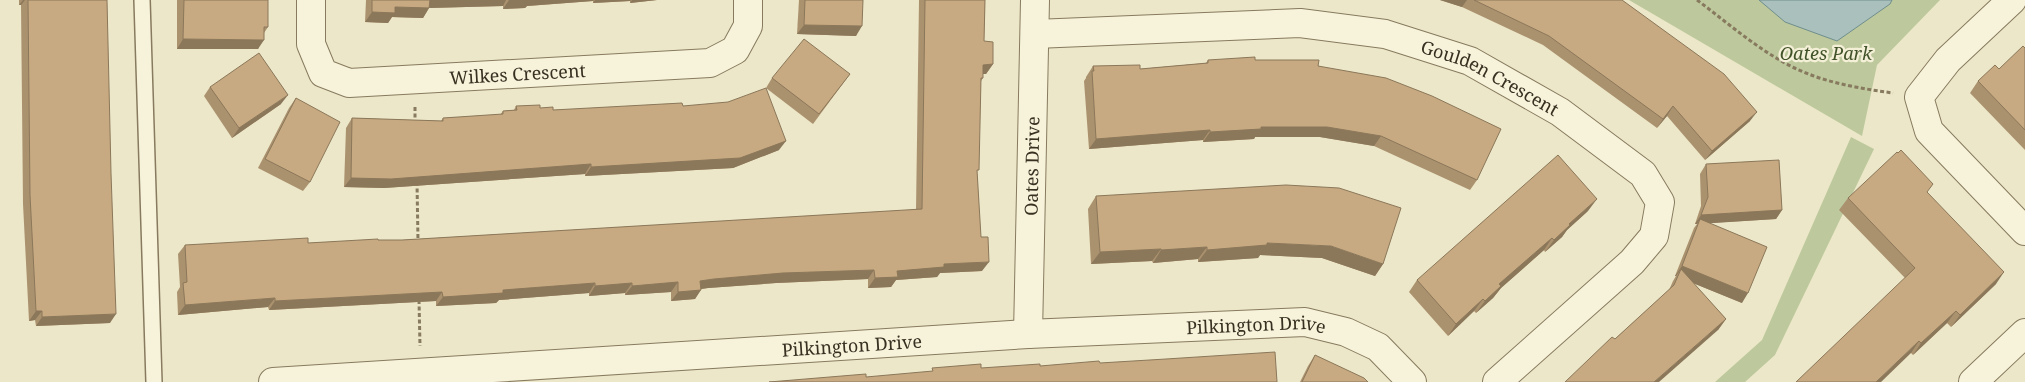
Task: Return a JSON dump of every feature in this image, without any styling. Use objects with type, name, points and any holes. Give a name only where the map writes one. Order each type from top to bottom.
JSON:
[{"type":"street","name":"Wilkes Crescent","points":[[311,0],[311,44],[323,73],[349,82],[710,62],[735,50],[748,26],[748,0]]},
{"type":"street","name":"Oates Drive","points":[[1028,334],[1035,0]]},
{"type":"street","points":[[2012,0],[1948,60],[1919,96],[1930,130],[2025,231]]},
{"type":"street","name":"Goulden Crescent","points":[[1035,34],[1300,23],[1385,34],[1470,61],[1560,112],[1643,174],[1660,202],[1654,236],[1632,262],[1497,382]]},
{"type":"street","name":"Pilkington Drive","points":[[273,382],[1028,334],[1304,322],[1346,332],[1378,347],[1412,382]]},
{"type":"street","points":[[1973,382],[2025,334]]},
{"type":"lane","points":[[142,0],[154,382]]},
{"type":"path","points":[[1698,0],[1748,38],[1792,67],[1832,82],[1898,94]]},
{"type":"path","points":[[414,79],[416,128]]},
{"type":"path","points":[[417,178],[418,247]]},
{"type":"path","points":[[419,296],[420,372]]},
{"type":"green space","name":"Oates Park","points":[[1629,0],[1940,0],[1877,65],[1862,136]]},
{"type":"green space","points":[[1851,137],[1874,149],[1775,355],[1745,382],[1715,382],[1762,340]]},
{"type":"water","points":[[1759,0],[1892,0],[1890,4],[1837,41],[1785,22]]},
{"type":"building","points":[[28,0],[107,0],[116,314],[42,317],[42,311],[36,311],[30,195]]},
{"type":"building","points":[[184,0],[268,0],[268,27],[264,27],[264,40],[183,39]]},
{"type":"building","points":[[372,0],[430,0],[429,8],[395,7],[395,13],[372,12]]},
{"type":"building","points":[[805,0],[863,0],[862,26],[804,25]]},
{"type":"building","points":[[925,0],[985,0],[984,41],[993,42],[993,64],[983,65],[983,78],[981,78],[979,170],[977,170],[981,237],[988,237],[989,262],[944,264],[944,267],[897,271],[898,277],[875,278],[874,270],[783,273],[714,279],[700,281],[701,290],[678,292],[678,282],[632,286],[632,283],[595,286],[595,283],[503,290],[503,293],[443,297],[442,292],[275,301],[275,298],[185,305],[183,283],[187,282],[185,245],[308,238],[308,243],[378,239],[402,240],[922,209]]},
{"type":"building","points":[[1474,0],[1622,0],[1724,74],[1757,112],[1712,151],[1673,106],[1663,119],[1549,36]]},
{"type":"building","points":[[804,39],[850,74],[819,114],[772,78]]},
{"type":"building","points":[[2023,46],[2025,48],[2025,130],[1978,81],[1995,65],[1999,69]]},
{"type":"building","points":[[259,53],[288,95],[239,128],[210,87]]},
{"type":"building","points":[[1255,57],[1255,60],[1319,60],[1318,66],[1386,78],[1432,96],[1501,129],[1477,180],[1381,136],[1327,127],[1261,127],[1261,129],[1210,132],[1210,130],[1096,139],[1093,66],[1140,65],[1140,69],[1208,63],[1208,60]]},
{"type":"building","points":[[766,88],[786,141],[740,158],[591,167],[591,164],[391,179],[351,178],[352,118],[443,121],[443,118],[503,114],[503,111],[517,110],[516,106],[540,105],[540,108],[553,107],[553,110],[682,103],[683,106],[728,102]]},
{"type":"building","points":[[296,98],[340,122],[310,182],[265,159]]},
{"type":"building","points":[[1901,150],[1933,184],[1927,192],[2004,272],[1960,315],[1956,311],[1921,343],[1919,341],[1876,382],[1796,382],[1915,268],[1848,198]]},
{"type":"building","points":[[1558,155],[1597,199],[1554,240],[1552,238],[1499,284],[1501,286],[1485,301],[1483,299],[1456,324],[1417,280]]},
{"type":"building","points":[[1779,160],[1782,210],[1701,215],[1708,197],[1706,164]]},
{"type":"building","points":[[1286,185],[1339,188],[1401,208],[1383,264],[1331,246],[1267,243],[1267,245],[1207,250],[1207,247],[1100,252],[1096,196]]},
{"type":"building","points":[[1700,219],[1767,247],[1748,293],[1682,266]]},
{"type":"building","points":[[1681,269],[1726,319],[1654,382],[1565,382],[1612,337],[1615,339],[1674,285]]},
{"type":"building","points":[[1275,352],[1277,382],[769,382],[866,374],[866,377],[933,371],[932,368],[981,364],[981,368],[1040,364],[1040,366]]},
{"type":"building","points":[[1315,355],[1364,378],[1368,382],[1302,382]]}]
